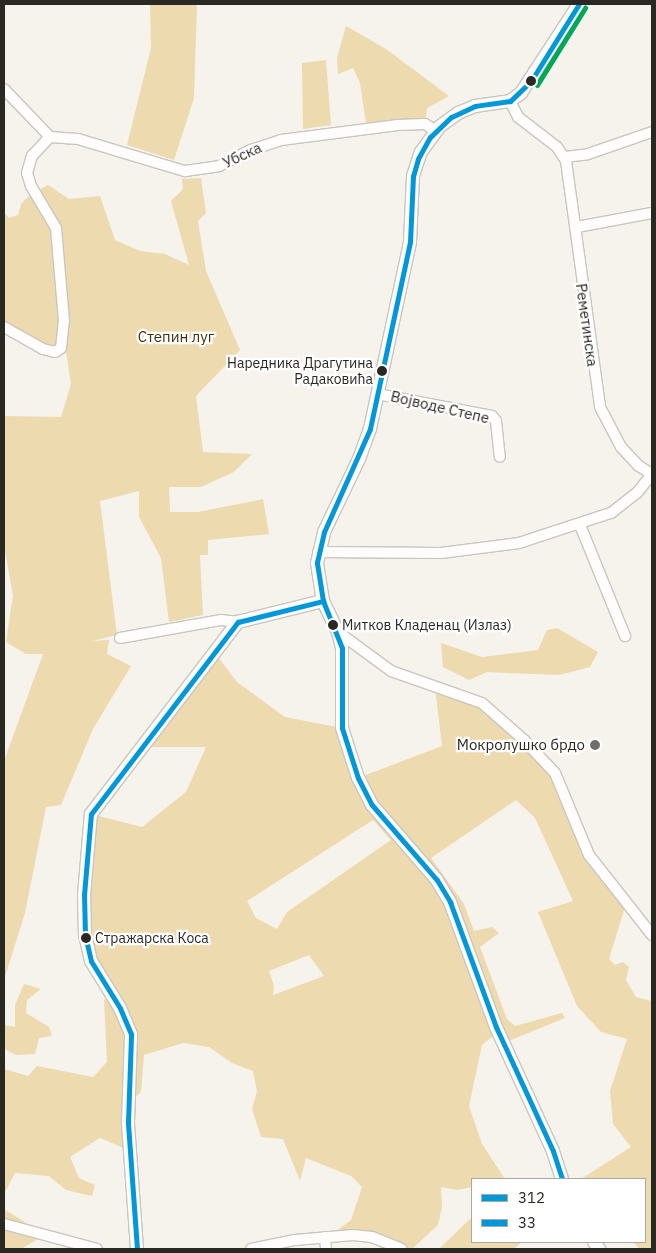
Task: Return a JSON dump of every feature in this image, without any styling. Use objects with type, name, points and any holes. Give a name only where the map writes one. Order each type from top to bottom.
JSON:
[{"type":"street","points":[[579,4],[526,88],[510,101],[518,117],[557,147],[564,157],[595,152],[652,132]]},
{"type":"street","points":[[4,89],[50,137],[32,156],[27,173],[31,186],[56,228],[64,321],[61,348],[55,352],[43,349],[4,327]]},
{"type":"street","name":"Војводе Степе","points":[[510,101],[467,108],[436,131],[421,152],[414,176],[410,242],[365,446],[328,522],[318,552],[323,601],[336,629],[343,677],[342,728],[358,778],[372,805],[437,880],[450,902],[496,1027],[554,1151],[562,1178]]},
{"type":"street","name":"Убска","points":[[50,137],[78,139],[163,166],[194,172],[219,166],[251,150],[281,140],[398,125],[425,124],[436,131]]},
{"type":"street","name":"Реметинска","points":[[564,157],[577,227],[588,336],[600,407],[616,442],[639,466],[652,474]]},
{"type":"street","points":[[577,227],[652,213]]},
{"type":"street","name":"Војводе Степе","points":[[376,394],[492,416],[496,421],[500,457]]},
{"type":"street","points":[[318,552],[396,554],[484,549],[538,539],[580,525],[620,508],[652,474]]},
{"type":"street","points":[[580,525],[625,636]]},
{"type":"street","points":[[120,638],[221,620],[238,622],[323,601]]},
{"type":"street","points":[[136,1249],[128,1122],[131,1034],[120,1008],[91,961],[85,935],[84,895],[92,814],[238,622]]},
{"type":"street","points":[[336,629],[391,671],[482,703],[517,733],[555,773],[589,855],[652,935]]},
{"type":"street","points":[[4,1224],[97,1249]]},
{"type":"street","points":[[325,1237],[326,1249]]},
{"type":"street","points":[[251,1249],[325,1237],[372,1237],[402,1249]]},
{"type":"green space","points":[[150,4],[197,4],[194,98],[174,160],[127,145],[151,48]]},
{"type":"green space","points":[[346,26],[386,49],[449,96],[427,108],[425,124],[367,130],[360,83],[353,68],[338,74],[337,58]]},
{"type":"green space","points":[[326,60],[331,125],[303,129],[302,63]]},
{"type":"green space","name":"Степин луг","points":[[201,178],[206,213],[198,221],[206,271],[240,350],[196,396],[203,452],[252,454],[234,472],[201,487],[169,487],[170,512],[198,512],[263,499],[269,534],[208,540],[208,555],[200,555],[203,615],[169,622],[161,558],[139,517],[139,491],[100,501],[117,635],[92,641],[109,640],[107,654],[131,666],[93,729],[61,805],[46,807],[25,913],[4,980],[4,761],[43,654],[26,654],[6,642],[13,595],[4,546],[4,416],[61,417],[71,384],[66,351],[31,338],[4,323],[4,213],[9,218],[18,215],[21,204],[30,195],[48,185],[69,199],[100,196],[115,240],[140,251],[165,254],[189,265],[171,201],[183,189],[182,179]]},
{"type":"green space","points":[[557,628],[598,652],[590,667],[559,675],[487,672],[469,680],[443,667],[441,643],[482,657],[538,650],[547,630]]},
{"type":"green space","points":[[215,653],[237,682],[285,717],[342,728],[358,778],[442,746],[435,687],[478,703],[556,770],[582,837],[626,904],[609,959],[615,965],[623,962],[629,967],[626,980],[636,997],[652,1001],[652,1249],[640,1249],[634,1243],[646,1243],[646,1178],[583,1178],[631,1147],[613,1124],[610,1091],[627,1039],[601,1032],[577,1006],[538,912],[573,901],[535,818],[516,800],[431,858],[464,904],[474,931],[492,927],[499,933],[480,947],[507,1019],[515,1026],[562,1013],[565,1018],[511,1040],[494,1035],[482,1045],[469,1106],[482,1144],[504,1178],[471,1178],[471,1187],[457,1190],[441,1187],[442,1207],[438,1225],[412,1249],[335,1232],[351,1220],[362,1187],[351,1176],[306,1158],[300,1181],[283,1139],[261,1137],[252,1109],[257,1091],[253,1071],[232,1063],[209,1047],[183,1043],[144,1055],[141,1092],[128,1103],[131,1151],[100,1138],[70,1157],[79,1178],[95,1185],[92,1196],[66,1190],[49,1176],[15,1173],[4,1194],[4,1069],[28,1076],[37,1066],[93,1077],[107,1062],[104,999],[118,1007],[88,950],[91,814],[142,827],[186,792],[206,747],[143,747]],"holes":[[[373,820],[391,840],[287,912],[277,929],[256,918],[247,901]],[[309,955],[324,976],[273,995],[274,986],[269,971]]]},
{"type":"green space","points":[[24,984],[41,989],[27,1000],[26,1013],[49,1027],[52,1036],[39,1038],[35,1054],[16,1055],[4,1049],[4,1025],[15,1027],[15,1005]]},
{"type":"green space","points":[[4,1209],[45,1235],[21,1249],[4,1249]]},
{"type":"green space","points":[[471,1218],[471,1243],[521,1243],[514,1249],[439,1249]]},
{"type":"transit line","name":"33","points":[[531,81],[579,4]]},
{"type":"transit line","points":[[537,85],[585,8]]},
{"type":"transit line","name":"312","points":[[531,81],[510,101],[475,106],[451,117],[430,137],[418,159],[413,176],[410,242],[370,429],[324,532],[317,563],[323,601],[342,648],[342,728],[358,778],[372,805],[437,880],[450,902],[496,1027],[553,1151],[562,1178]]},
{"type":"transit line","name":"312","points":[[137,1249],[128,1122],[131,1034],[120,1008],[91,961],[85,935],[84,895],[91,814],[238,622],[323,601]]},
{"type":"place","name":"Наредника Драгутина Радаковића","points":[[382,371]]},
{"type":"place","name":"Митков Кладенац (Излаз)","points":[[333,625]]},
{"type":"place","name":"Мокролушко брдо","points":[[595,745]]},
{"type":"place","name":"Стражарска Коса","points":[[86,938]]}]
